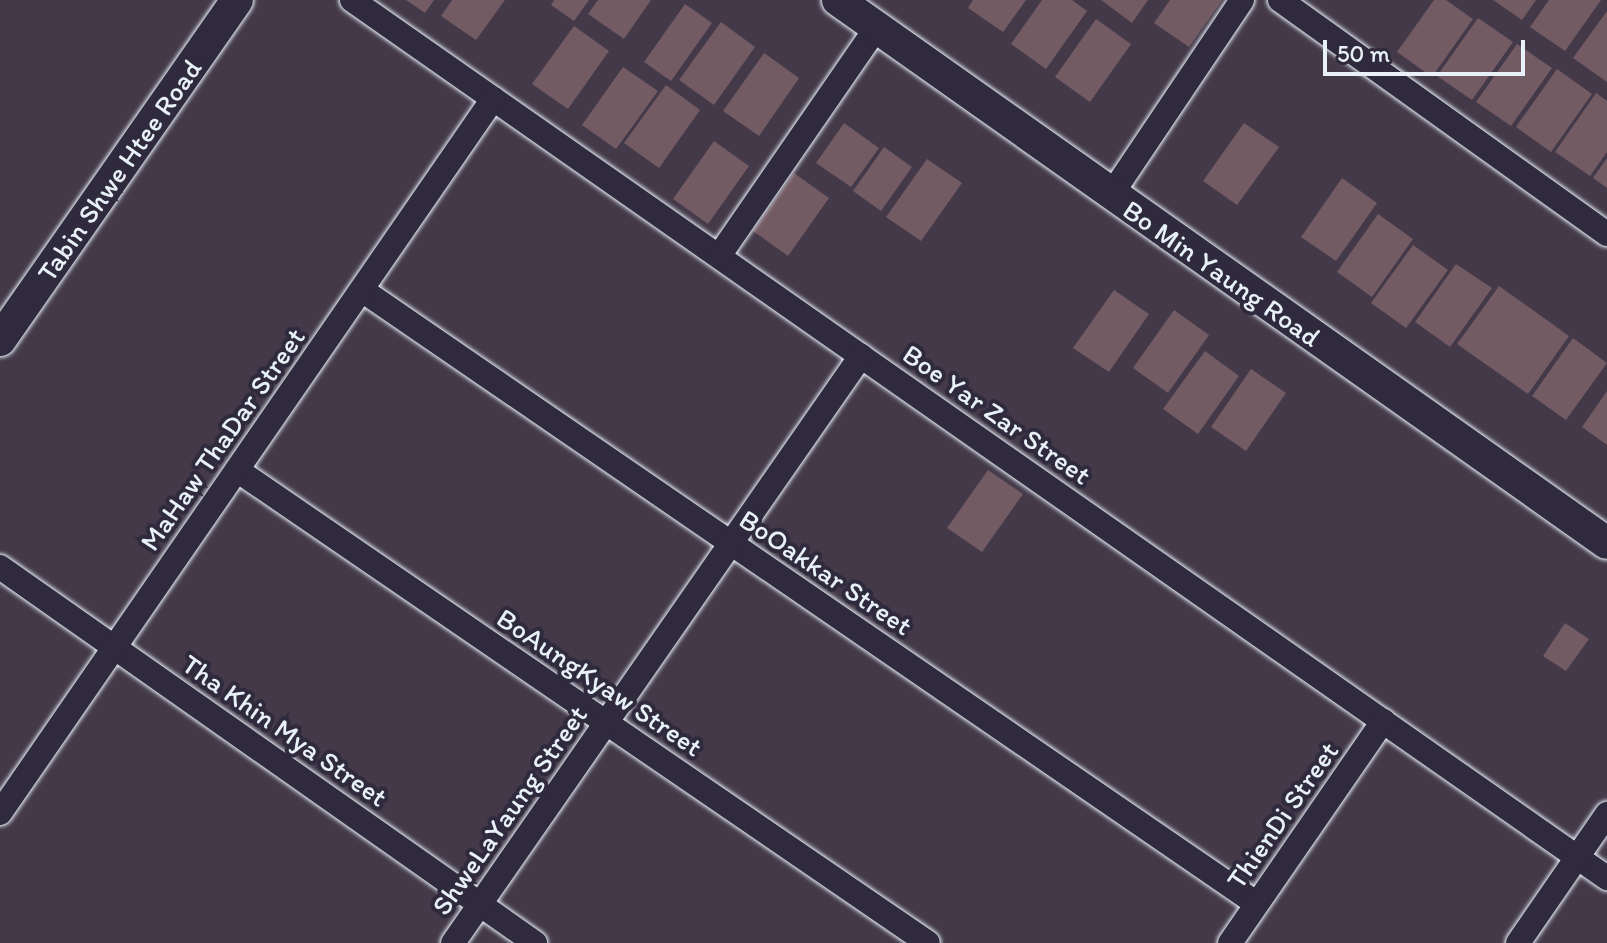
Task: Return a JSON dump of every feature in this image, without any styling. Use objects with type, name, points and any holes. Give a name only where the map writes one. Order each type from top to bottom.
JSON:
[{"type":"street","name":"Tabin Shwe Htee Road","points":[[0,340],[237,0]]},
{"type":"street","name":"Boe Yar Zar Street","points":[[352,0],[1607,878]]},
{"type":"street","name":"Bo Min Yaung Road","points":[[838,0],[1607,543]]},
{"type":"street","points":[[1111,195],[1242,0]]},
{"type":"street","points":[[1280,0],[1607,234]]},
{"type":"street","points":[[719,256],[877,27]]},
{"type":"street","name":"MaHaw ThaDar Street","points":[[0,813],[493,99]]},
{"type":"street","name":"BoOakkar Street","points":[[362,290],[1257,904]]},
{"type":"street","name":"ShweLaYaung Street","points":[[453,943],[861,356]]},
{"type":"street","name":"BoAungKyaw Street","points":[[237,470],[928,943]]},
{"type":"street","name":"Tha Khin Mya Street","points":[[0,567],[535,943]]},
{"type":"street","name":"ThienDi Street","points":[[1230,943],[1383,721]]},
{"type":"street","points":[[1518,943],[1607,814]]},
{"type":"building","points":[[406,0],[434,0],[425,13]]},
{"type":"building","points":[[452,0],[505,0],[476,40],[441,16]]},
{"type":"building","points":[[554,0],[589,0],[574,21],[551,5]]},
{"type":"building","points":[[598,0],[651,0],[624,39],[588,14]]},
{"type":"building","points":[[973,0],[1026,0],[1003,32],[968,8]]},
{"type":"building","points":[[1042,0],[1072,0],[1087,11],[1046,69],[1011,44]]},
{"type":"building","points":[[1101,0],[1148,0],[1132,23]]},
{"type":"building","points":[[1170,0],[1222,0],[1189,47],[1154,23]]},
{"type":"building","points":[[1434,0],[1446,0],[1473,19],[1432,77],[1397,52]]},
{"type":"building","points":[[1493,0],[1536,0],[1522,20]]},
{"type":"building","points":[[1549,0],[1601,0],[1565,51],[1530,27]]},
{"type":"building","points":[[685,4],[712,23],[671,81],[644,62]]},
{"type":"building","points":[[1607,11],[1607,82],[1573,58]]},
{"type":"building","points":[[1478,18],[1513,42],[1472,100],[1437,76]]},
{"type":"building","points":[[1096,19],[1131,44],[1090,102],[1055,77]]},
{"type":"building","points":[[721,22],[755,47],[714,105],[679,80]]},
{"type":"building","points":[[574,26],[609,51],[568,109],[532,84]]},
{"type":"building","points":[[1517,44],[1552,68],[1511,126],[1476,102]]},
{"type":"building","points":[[764,53],[799,78],[759,136],[723,111]]},
{"type":"building","points":[[623,67],[658,91],[616,149],[582,125]]},
{"type":"building","points":[[1557,69],[1592,94],[1551,152],[1516,127]]},
{"type":"building","points":[[666,85],[700,110],[659,168],[624,143]]},
{"type":"building","points":[[1596,93],[1607,101],[1607,152],[1590,176],[1555,152]]},
{"type":"building","points":[[844,123],[879,148],[851,187],[816,163]]},
{"type":"building","points":[[1244,123],[1279,147],[1237,205],[1203,181]]},
{"type":"building","points":[[714,141],[749,166],[708,224],[673,199]]},
{"type":"building","points":[[884,147],[912,167],[881,211],[853,191]]},
{"type":"building","points":[[1607,158],[1607,188],[1593,178]]},
{"type":"building","points":[[927,159],[962,183],[921,241],[886,217]]},
{"type":"building","points":[[794,173],[829,198],[788,256],[753,231]]},
{"type":"building","points":[[1342,178],[1377,203],[1336,261],[1301,237]]},
{"type":"building","points":[[1378,214],[1413,239],[1372,297],[1337,272]]},
{"type":"building","points":[[1413,245],[1448,270],[1406,328],[1371,303]]},
{"type":"building","points":[[1456,264],[1492,288],[1450,347],[1415,322]]},
{"type":"building","points":[[1499,286],[1569,336],[1528,394],[1457,344]]},
{"type":"building","points":[[1114,290],[1149,314],[1109,372],[1073,348]]},
{"type":"building","points":[[1174,310],[1209,335],[1168,393],[1133,368]]},
{"type":"building","points":[[1573,338],[1607,363],[1566,420],[1532,396]]},
{"type":"building","points":[[1205,351],[1239,376],[1198,434],[1163,409]]},
{"type":"building","points":[[1251,369],[1286,393],[1246,451],[1211,427]]},
{"type":"building","points":[[1607,391],[1607,445],[1582,427]]},
{"type":"building","points":[[988,470],[1023,494],[982,552],[947,528]]},
{"type":"building","points":[[1565,623],[1589,639],[1566,671],[1543,656]]}]
